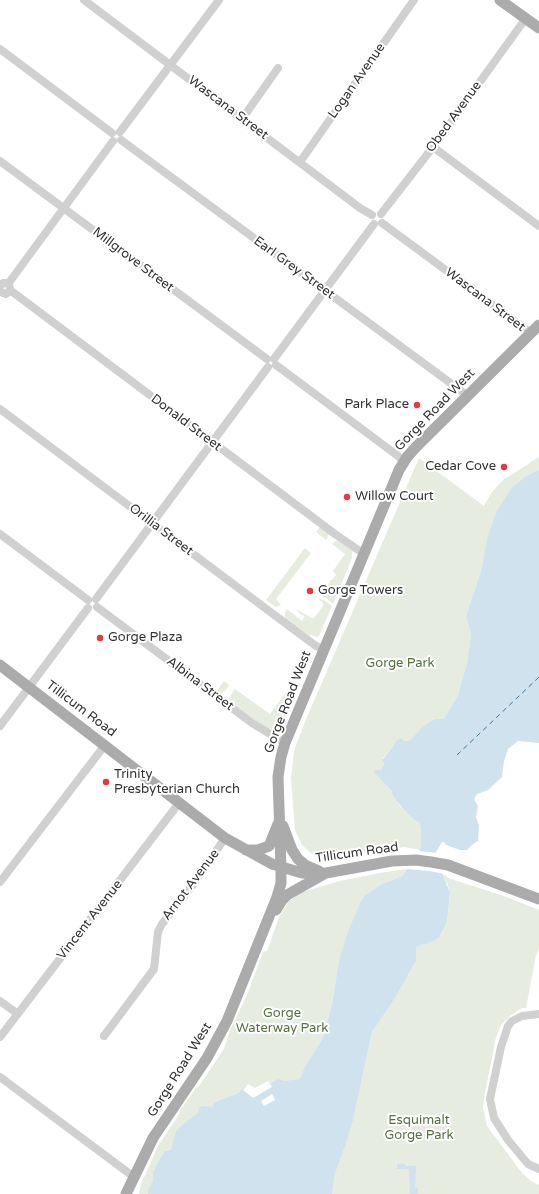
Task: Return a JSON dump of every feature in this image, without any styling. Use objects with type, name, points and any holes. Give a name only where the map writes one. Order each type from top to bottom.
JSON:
[{"type":"main road","points":[[500,0],[539,28]]},
{"type":"main road","name":"Gorge Road West","points":[[126,1194],[153,1138],[194,1078],[217,1040],[233,1008],[266,925],[281,883],[279,768],[284,743],[393,483],[404,462],[416,448],[539,325]]},
{"type":"main road","name":"Tillicum Road","points":[[0,665],[225,838],[265,861],[281,868],[302,873],[326,873],[379,863],[406,860],[431,862],[448,865],[539,899]]},
{"type":"main road","points":[[245,850],[258,850],[268,846],[280,818]]},
{"type":"main road","points":[[280,818],[292,850],[298,859],[313,869],[326,873]]},
{"type":"main road","points":[[266,925],[282,900],[287,895],[326,873]]},
{"type":"street","name":"Wascana Street","points":[[84,0],[170,66],[372,215],[376,213],[379,220],[531,334]]},
{"type":"street","points":[[2,288],[64,208],[219,0]]},
{"type":"street","name":"Logan Avenue","points":[[300,162],[414,0]]},
{"type":"street","name":"Obed Avenue","points":[[0,726],[91,602],[152,524],[271,362],[379,220],[526,18]]},
{"type":"street","name":"Earl Grey Street","points":[[0,49],[468,396]]},
{"type":"street","points":[[242,119],[278,68]]},
{"type":"street","points":[[433,147],[539,226]]},
{"type":"street","name":"Millgrove Street","points":[[0,160],[398,456],[404,462]]},
{"type":"street","name":"Donald Street","points":[[2,288],[364,554]]},
{"type":"street","name":"Orillia Street","points":[[0,409],[152,524],[305,637],[324,649]]},
{"type":"street","points":[[0,534],[91,602]]},
{"type":"street","name":"Albina Street","points":[[91,602],[93,610],[98,607],[252,723],[284,743]]},
{"type":"street","points":[[0,882],[105,745]]},
{"type":"street","name":"Vincent Avenue","points":[[0,1037],[180,803]]},
{"type":"street","name":"Arnot Avenue","points":[[104,1036],[154,969],[158,932],[162,924],[195,882],[225,838]]},
{"type":"street","points":[[0,1001],[18,1014]]},
{"type":"street","points":[[539,1014],[522,1016],[512,1021],[508,1026],[501,1047],[490,1099],[494,1118],[508,1140],[528,1164],[539,1169]]},
{"type":"street","points":[[0,1077],[134,1177]]},
{"type":"green space","name":"Gorge Park","points":[[539,457],[539,470],[526,476],[487,539],[481,571],[466,616],[471,634],[467,663],[458,695],[444,719],[422,727],[410,742],[396,741],[382,759],[384,763],[381,770],[376,770],[391,790],[400,806],[414,820],[420,823],[420,850],[405,847],[327,858],[312,854],[302,845],[295,830],[291,778],[294,751],[304,724],[419,458],[484,506],[492,492],[503,480]]},
{"type":"green space","points":[[320,527],[329,533],[326,540],[316,532]]},
{"type":"green space","points":[[335,541],[338,541],[353,551],[352,558],[333,604],[326,598],[319,595],[322,594],[330,580],[332,580],[336,575],[333,571],[345,554],[332,544]]},
{"type":"green space","points":[[305,548],[311,553],[276,599],[281,605],[276,607],[266,600]]},
{"type":"green space","points":[[317,598],[324,600],[332,606],[319,636],[316,637],[310,636],[285,619],[285,612],[287,609],[302,621],[305,616],[301,615],[296,609],[314,618],[323,606],[323,603]]},
{"type":"green space","points":[[224,681],[229,685],[225,691],[220,693],[217,691]]},
{"type":"green space","points":[[235,689],[270,714],[288,690],[295,696],[280,731],[277,732],[267,728],[229,702],[230,696]]},
{"type":"green space","name":"Gorge Waterway Park","points":[[406,869],[402,876],[380,885],[365,895],[361,901],[339,960],[332,1004],[323,1038],[304,1068],[300,1079],[270,1084],[268,1081],[255,1088],[248,1084],[238,1093],[215,1102],[212,1107],[206,1107],[198,1110],[197,1115],[183,1124],[177,1131],[171,1150],[165,1151],[162,1155],[153,1172],[153,1181],[148,1194],[139,1194],[141,1184],[158,1146],[180,1113],[180,1110],[199,1086],[224,1049],[230,1030],[247,995],[263,952],[267,951],[279,917],[288,902],[302,892],[340,881]]},
{"type":"green space","name":"Esquimalt Gorge Park","points":[[445,875],[448,878],[504,896],[539,910],[539,949],[536,955],[526,1008],[522,1008],[510,1016],[501,1025],[496,1037],[483,1108],[487,1126],[522,1173],[531,1181],[539,1185],[539,1194],[332,1194],[335,1174],[353,1121],[372,1032],[394,1000],[416,961],[416,947],[434,941],[440,936],[447,922],[450,896],[448,885],[443,876]]},
{"type":"water","points":[[539,470],[539,743],[518,741],[508,749],[504,761],[502,777],[488,790],[477,794],[474,799],[478,806],[476,817],[479,825],[478,841],[467,850],[460,850],[442,842],[435,854],[450,893],[447,922],[440,936],[434,941],[416,947],[416,961],[394,1000],[372,1032],[353,1121],[335,1174],[332,1194],[148,1194],[148,1190],[153,1181],[153,1172],[165,1151],[171,1150],[176,1131],[197,1114],[199,1108],[203,1106],[212,1107],[215,1102],[238,1093],[248,1084],[255,1088],[268,1081],[270,1084],[278,1079],[283,1081],[300,1079],[304,1068],[323,1038],[332,1004],[339,960],[348,932],[361,901],[365,895],[380,885],[402,876],[420,850],[420,823],[414,820],[403,809],[394,797],[391,790],[374,772],[376,770],[381,770],[384,763],[382,760],[396,741],[401,738],[404,741],[410,741],[422,727],[435,719],[444,719],[458,695],[467,663],[471,634],[466,616],[481,571],[487,539],[497,511],[511,489],[526,476]]},
{"type":"water","points":[[397,1164],[416,1166],[415,1187],[418,1188],[418,1194],[410,1194],[409,1169],[397,1169]]},
{"type":"pier","points":[[417,851],[438,853],[437,855],[445,874],[406,869]]},
{"type":"pier","points":[[268,1081],[272,1087],[253,1098],[243,1090],[248,1084],[255,1088]]},
{"type":"pier","points":[[272,1094],[275,1100],[264,1106],[261,1101]]},
{"type":"ferry route","points":[[457,755],[539,677]]},
{"type":"place","name":"Park Place","points":[[417,405]]},
{"type":"place","name":"Cedar Cove","points":[[504,467]]},
{"type":"place","name":"Willow Court","points":[[347,497]]},
{"type":"place","name":"Gorge Towers","points":[[310,591]]},
{"type":"place","name":"Gorge Plaza","points":[[100,638]]},
{"type":"place","name":"Trinity Presbyterian Church","points":[[106,782]]}]
